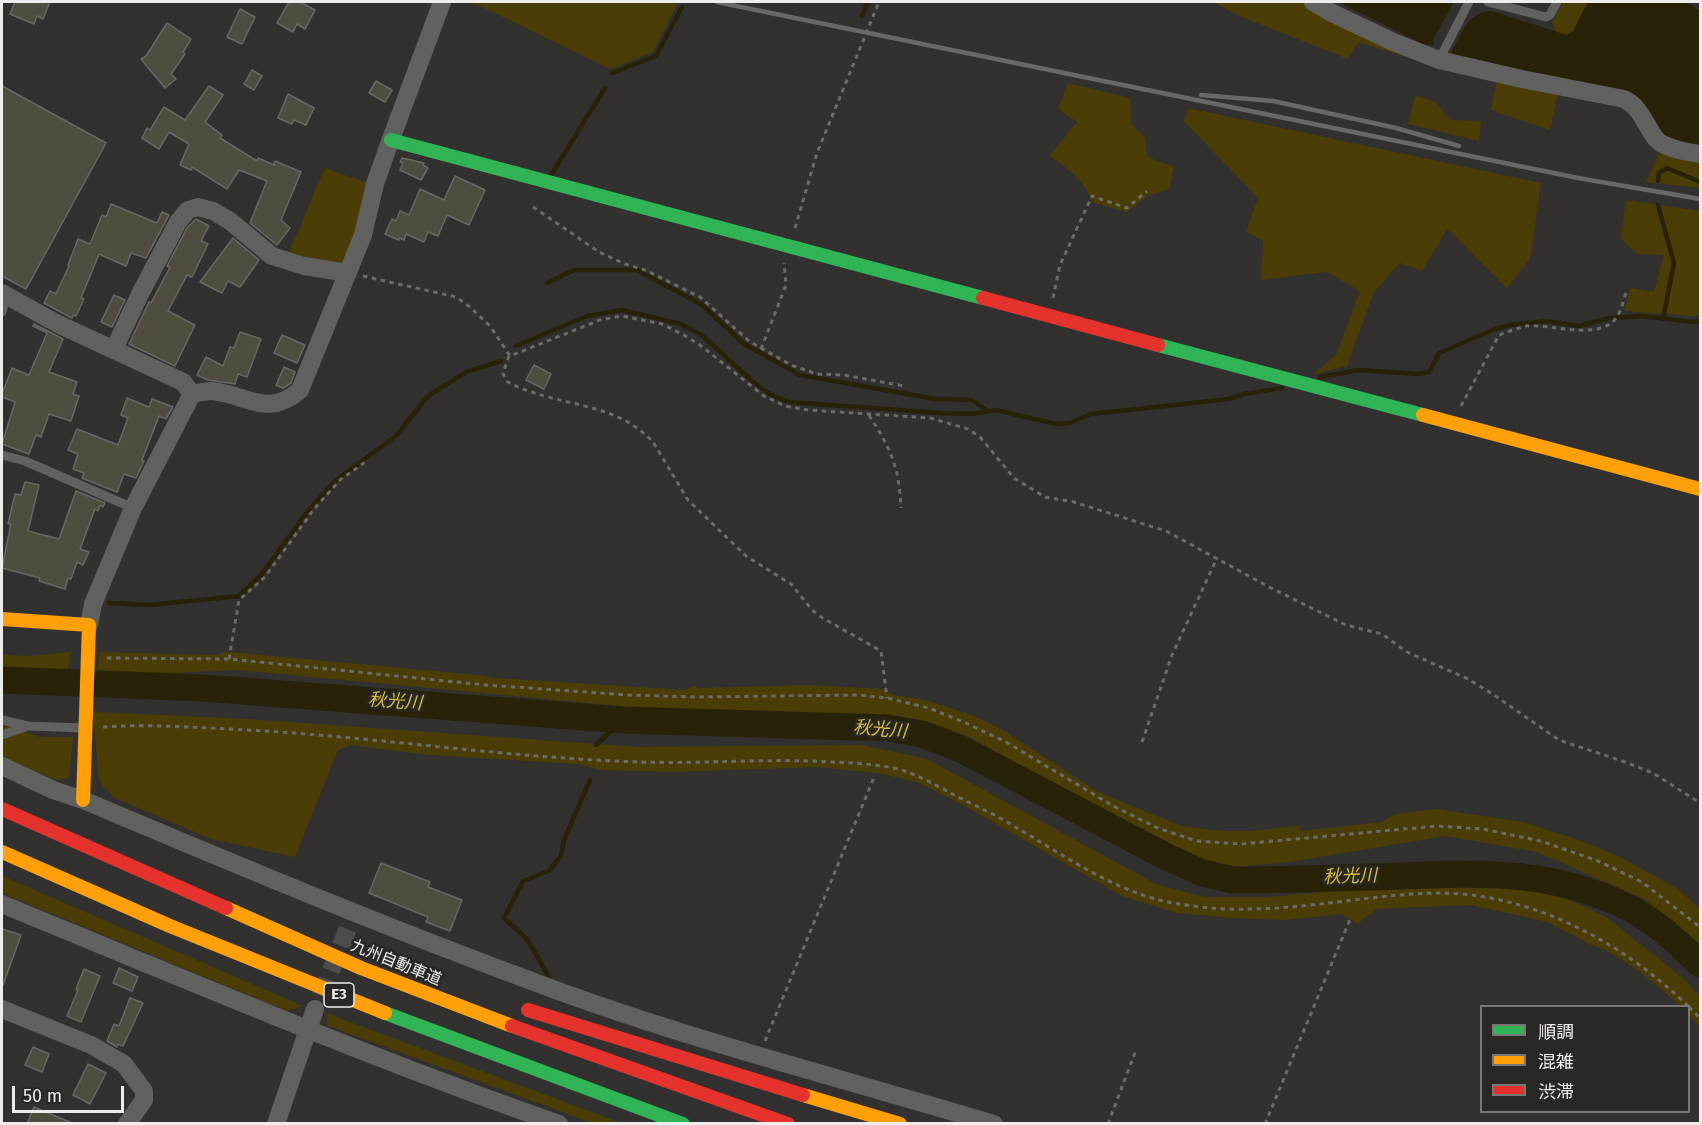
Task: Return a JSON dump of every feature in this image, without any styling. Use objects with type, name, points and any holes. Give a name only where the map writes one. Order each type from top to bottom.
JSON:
[{"type":"main road","points":[[391,140],[1701,489]]},
{"type":"main road","points":[[2,619],[89,625],[83,800]]},
{"type":"main road","name":"九州自動車道","points":[[2,809],[361,968],[470,1011],[788,1124]]},
{"type":"main road","name":"E3","points":[[2,852],[245,959],[556,1079],[683,1124]]},
{"type":"main road","points":[[215,904],[369,956]]},
{"type":"main road","points":[[520,1007],[900,1124]]},
{"type":"street","points":[[192,394],[210,391],[269,405],[288,401],[300,390],[363,236],[375,184],[442,2]]},
{"type":"street","points":[[1313,2],[1381,36],[1439,60],[1624,99],[1634,104],[1657,140],[1701,154]]},
{"type":"street","points":[[114,349],[178,222],[188,210],[198,207],[213,211],[230,221],[272,256],[304,266],[348,273]]},
{"type":"street","points":[[3,300],[183,382],[192,394]]},
{"type":"street","points":[[89,625],[93,604],[133,508],[192,394]]},
{"type":"street","points":[[2,766],[352,918],[713,1043],[994,1124]]},
{"type":"street","points":[[2,904],[308,1029],[559,1124]]},
{"type":"street","points":[[2,1009],[91,1045],[124,1064],[144,1091],[144,1100],[127,1124]]},
{"type":"street","points":[[276,1124],[315,1009]]},
{"type":"lane","points":[[1439,60],[1469,2]]},
{"type":"lane","points":[[1488,2],[1546,17],[1551,15],[1557,2]]},
{"type":"lane","points":[[2,455],[25,461],[133,508]]},
{"type":"lane","points":[[2,720],[28,726]]},
{"type":"lane","points":[[2,735],[28,726],[84,723]]},
{"type":"path","points":[[760,349],[786,285],[783,266],[818,153],[879,2]]},
{"type":"path","points":[[1050,315],[1060,265],[1092,196],[1127,208],[1147,191]]},
{"type":"path","points":[[533,207],[600,252],[625,264],[645,270],[700,297],[760,349],[791,365],[817,374],[844,375],[904,386]]},
{"type":"path","points":[[348,273],[456,297],[490,326],[510,356]]},
{"type":"path","points":[[1451,423],[1499,335],[1527,326],[1576,331],[1600,328],[1613,321],[1619,314],[1627,290]]},
{"type":"path","points":[[887,698],[881,651],[820,616],[812,610],[791,584],[737,549],[688,500],[653,442],[646,435],[633,424],[612,413],[533,393],[506,381],[502,372],[510,356],[600,320],[622,316],[662,324],[682,334],[700,345],[764,396],[784,406],[808,410],[930,418],[968,429],[980,436],[1014,478],[1045,497],[1074,502],[1166,531],[1325,615],[1346,625],[1382,634],[1407,652],[1468,679],[1559,740],[1653,773],[1701,802]]},
{"type":"path","points":[[869,414],[889,445],[899,479],[901,508]]},
{"type":"path","points":[[229,659],[239,600],[265,577],[301,527],[340,480],[368,460]]},
{"type":"path","points":[[1142,742],[1172,655],[1217,558]]},
{"type":"path","points":[[87,662],[229,659],[486,685],[584,692],[695,697],[860,695],[887,698],[929,708],[966,723],[1006,742],[1115,807],[1160,829],[1197,841],[1241,844],[1437,826],[1483,829],[1541,841],[1598,861],[1642,882],[1701,927]]},
{"type":"path","points":[[84,723],[258,730],[534,755],[641,762],[808,760],[874,764],[903,771],[940,787],[1082,866],[1125,887],[1168,902],[1246,909],[1438,893],[1480,896],[1517,904],[1576,927],[1610,945],[1645,968],[1686,1005]]},
{"type":"path","points":[[759,1057],[875,775]]},
{"type":"path","points":[[1265,1124],[1351,917]]},
{"type":"path","points":[[1108,1124],[1136,1050]]},
{"type":"shaded area","points":[[472,2],[664,2],[677,4],[653,52],[610,69]]},
{"type":"shaded area","points":[[1214,2],[1303,2],[1327,18],[1419,61],[1358,42],[1348,59],[1237,15]]},
{"type":"shaded area","points":[[1338,2],[1454,2],[1434,38],[1434,45],[1423,44]]},
{"type":"shaded area","points":[[1563,2],[1588,2],[1573,31],[1567,35],[1557,33],[1552,24]]},
{"type":"shaded area","points":[[1588,2],[1687,2],[1700,11],[1700,149],[1662,138],[1637,98],[1455,57],[1451,53],[1466,25],[1471,19],[1484,12],[1492,11],[1567,35],[1573,31]]},
{"type":"shaded area","points":[[1497,80],[1558,94],[1550,130],[1491,110]]},
{"type":"shaded area","points":[[1068,83],[1130,98],[1131,124],[1145,137],[1147,157],[1174,167],[1169,189],[1149,195],[1127,212],[1092,202],[1085,187],[1075,175],[1049,156],[1077,122],[1058,109]]},
{"type":"shaded area","points":[[1415,95],[1436,102],[1450,120],[1481,121],[1479,141],[1408,124]]},
{"type":"shaded area","points":[[1188,108],[1541,183],[1530,259],[1507,288],[1447,229],[1422,271],[1400,263],[1374,292],[1347,366],[1312,375],[1336,355],[1360,291],[1326,272],[1261,280],[1263,241],[1246,232],[1258,198],[1184,121]]},
{"type":"shaded area","points":[[1660,151],[1700,160],[1700,188],[1646,182]]},
{"type":"shaded area","points":[[325,168],[367,183],[348,260],[339,265],[288,255]]},
{"type":"shaded area","points":[[1626,200],[1700,211],[1700,315],[1625,311],[1630,288],[1654,292],[1664,255],[1637,254],[1621,238]]},
{"type":"shaded area","points":[[71,652],[68,671],[2,668],[2,655],[31,656]]},
{"type":"shaded area","points":[[100,652],[217,655],[224,652],[240,653],[495,678],[685,690],[693,686],[699,688],[810,685],[881,689],[894,695],[926,700],[974,716],[1001,729],[1098,792],[1181,826],[1223,831],[1252,831],[1298,826],[1301,831],[1382,822],[1395,814],[1436,809],[1523,822],[1579,840],[1620,857],[1678,889],[1700,909],[1700,944],[1644,899],[1537,852],[1445,836],[1290,862],[1230,867],[1174,852],[970,737],[896,716],[631,707],[238,670],[97,676]]},
{"type":"shaded area","points":[[93,712],[248,719],[639,747],[862,745],[927,759],[1156,884],[1204,897],[1267,897],[1460,879],[1539,886],[1606,917],[1684,979],[1700,997],[1700,1027],[1690,1016],[1690,1005],[1679,1005],[1626,962],[1548,922],[1470,905],[1377,909],[1357,924],[1342,914],[1287,920],[1177,913],[1122,896],[920,783],[883,774],[818,767],[671,772],[601,770],[578,764],[429,755],[351,745],[338,750],[295,857],[211,839],[113,797],[99,781]]},
{"type":"shaded area","points":[[2,725],[40,737],[73,737],[69,778],[56,780],[2,757]]},
{"type":"shaded area","points":[[2,876],[303,1006],[287,1011],[2,893]]},
{"type":"shaded area","points":[[326,1013],[621,1123],[592,1123],[328,1026]]},
{"type":"building","points":[[15,2],[50,2],[43,19],[37,16],[34,24],[10,14]]},
{"type":"building","points":[[289,2],[300,2],[315,10],[305,29],[297,24],[293,32],[277,23]]},
{"type":"building","points":[[240,9],[255,17],[242,44],[227,37]]},
{"type":"building","points":[[167,23],[191,39],[183,52],[185,54],[171,74],[176,79],[165,88],[141,59],[146,56]]},
{"type":"building","points":[[252,70],[262,76],[254,90],[244,84]]},
{"type":"building","points":[[376,81],[392,90],[385,102],[369,93]]},
{"type":"building","points":[[2,86],[106,143],[26,289],[2,276]]},
{"type":"building","points":[[209,86],[223,95],[205,122],[222,135],[220,138],[257,161],[258,158],[274,165],[275,161],[301,172],[281,220],[290,228],[277,245],[250,223],[267,181],[239,170],[227,189],[192,167],[191,170],[180,165],[189,144],[169,132],[159,149],[142,138],[147,128],[150,130],[164,107],[185,120]]},
{"type":"building","points":[[288,94],[314,108],[306,125],[294,120],[292,124],[278,118]]},
{"type":"building","points":[[402,158],[424,163],[423,165],[428,168],[421,180],[400,170],[403,163],[400,162]]},
{"type":"building","points":[[455,176],[485,190],[469,225],[447,215],[438,236],[428,232],[424,242],[406,234],[404,240],[399,238],[399,240],[385,234],[392,219],[396,221],[400,211],[409,215],[420,189],[444,200]]},
{"type":"building","points":[[111,204],[157,223],[162,212],[169,215],[146,258],[131,253],[126,266],[99,254],[81,298],[84,299],[76,316],[72,318],[44,303],[50,291],[56,294],[78,239],[90,244],[102,215],[106,217]]},
{"type":"building","points":[[196,219],[209,226],[201,241],[208,244],[192,277],[187,275],[168,311],[195,325],[175,366],[129,344],[149,302],[151,303],[170,267],[167,266],[187,228]]},
{"type":"building","points":[[233,238],[259,260],[240,287],[228,281],[222,293],[200,282]]},
{"type":"building","points":[[114,295],[125,300],[112,327],[101,322]]},
{"type":"building","points":[[34,324],[63,339],[49,372],[77,382],[73,394],[79,396],[71,421],[49,414],[41,437],[36,435],[29,454],[2,444],[15,402],[2,397],[2,394],[12,368],[29,375],[47,333],[33,326]]},
{"type":"building","points":[[240,332],[261,339],[247,377],[238,374],[235,384],[208,380],[197,375],[206,357],[223,366],[230,347],[234,348]]},
{"type":"building","points":[[282,335],[305,345],[297,363],[274,353]]},
{"type":"building","points":[[534,365],[551,374],[544,389],[526,380]]},
{"type":"building","points":[[284,367],[295,372],[291,383],[283,388],[276,385]]},
{"type":"building","points":[[127,398],[149,407],[152,399],[173,407],[166,419],[159,416],[136,478],[124,474],[117,492],[82,478],[84,473],[73,469],[78,454],[68,450],[77,429],[118,445],[128,418],[121,415]]},
{"type":"building","points":[[25,482],[39,485],[28,531],[59,539],[76,491],[105,503],[103,507],[100,505],[98,511],[95,509],[80,549],[89,552],[83,565],[77,562],[65,589],[39,581],[40,578],[2,568],[15,494],[21,495]]},
{"type":"building","points":[[381,863],[430,882],[428,887],[462,900],[450,931],[426,922],[428,917],[369,893]]},
{"type":"building","points":[[2,929],[21,935],[3,985],[2,985]]},
{"type":"building","points":[[119,968],[138,977],[132,991],[113,983]]},
{"type":"building","points":[[84,969],[100,976],[81,1022],[67,1016]]},
{"type":"building","points":[[130,998],[143,1003],[123,1046],[118,1044],[117,1047],[107,1041],[114,1024],[119,1026]]},
{"type":"building","points":[[33,1047],[49,1054],[42,1072],[25,1065]]},
{"type":"building","points":[[88,1064],[106,1073],[90,1104],[73,1095]]},
{"type":"building","points":[[34,1107],[72,1123],[72,1124],[27,1124]]},
{"type":"waterway","points":[[862,16],[868,2]]},
{"type":"waterway","points":[[612,73],[656,56],[682,7]]},
{"type":"waterway","points":[[551,175],[605,88]]},
{"type":"waterway","points":[[1658,181],[1659,173],[1667,168],[1700,182]]},
{"type":"waterway","points":[[1658,205],[1674,263],[1663,319]]},
{"type":"waterway","points":[[547,283],[574,270],[637,270],[702,305],[744,344],[800,375],[935,399],[972,400],[986,410]]},
{"type":"waterway","points":[[516,346],[587,316],[622,310],[681,324],[703,336],[752,381],[771,395],[789,402],[940,413],[971,414],[996,410],[1056,424],[1070,423],[1091,414],[1229,399],[1244,394],[1282,388]]},
{"type":"waterway","points":[[1320,377],[1359,370],[1419,374],[1429,372],[1439,353],[1510,325],[1547,321],[1579,326],[1609,318],[1641,316],[1700,321]]},
{"type":"waterway","points":[[109,603],[150,605],[239,596],[261,575],[308,511],[336,480],[396,436],[428,396],[466,372],[501,361]]},
{"type":"waterway","name":"秋光川","points":[[2,680],[203,688],[623,720],[888,728],[922,734],[959,748],[1169,858],[1203,873],[1233,880],[1458,874],[1516,876],[1544,880],[1600,895],[1639,913],[1667,933],[1700,964]]},
{"type":"waterway","points":[[596,745],[623,720]]},
{"type":"waterway","points":[[549,977],[527,939],[504,918],[523,881],[549,871],[561,856],[564,840],[590,780]]},
{"type":"tunnel","points":[[321,996],[350,923]]},
{"type":"railway","points":[[717,2],[1578,178],[1700,199]]},
{"type":"railway","points":[[1201,95],[1273,101],[1396,128],[1459,146]]},
{"type":"traffic: fast","points":[[391,140],[983,298]]},
{"type":"traffic: fast","points":[[1158,345],[1423,415]]},
{"type":"traffic: fast","points":[[385,1013],[683,1124]]},
{"type":"traffic: slow","points":[[1423,415],[1700,489]]},
{"type":"traffic: slow","points":[[2,619],[89,625],[83,800]]},
{"type":"traffic: slow","points":[[2,852],[170,926],[385,1013]]},
{"type":"traffic: slow","points":[[226,908],[361,968],[512,1026]]},
{"type":"traffic: slow","points":[[803,1095],[900,1124]]},
{"type":"traffic: jam","points":[[983,298],[1158,345]]},
{"type":"traffic: jam","points":[[2,809],[226,908]]},
{"type":"traffic: jam","points":[[528,1010],[803,1095]]},
{"type":"traffic: jam","points":[[512,1026],[788,1124]]}]
